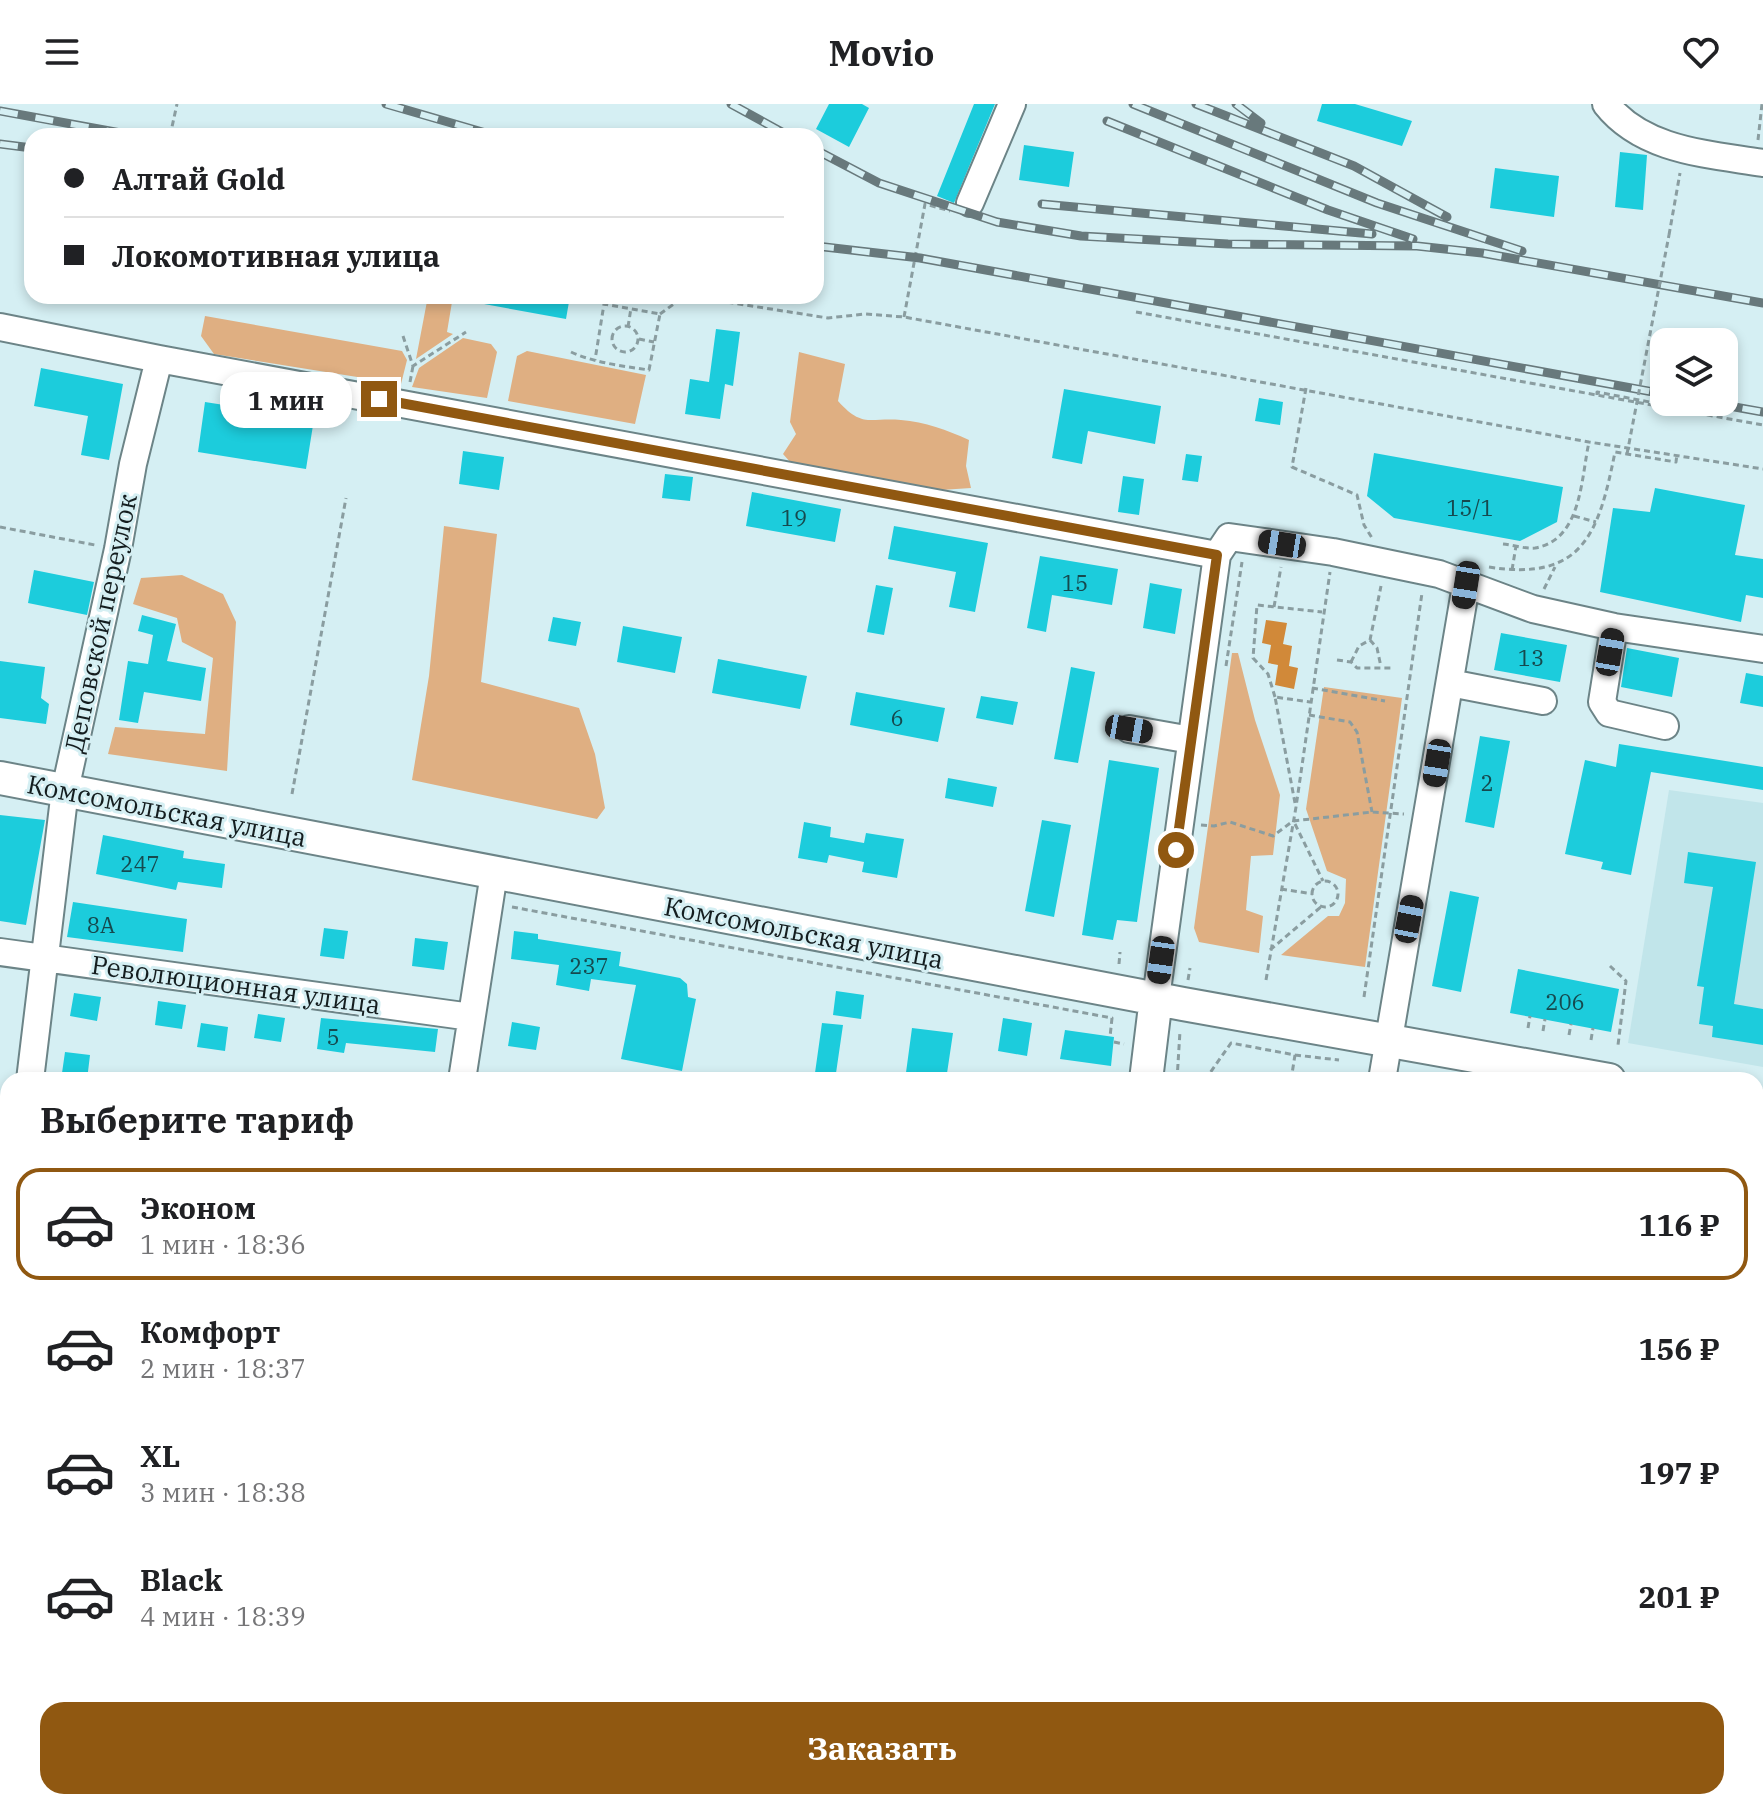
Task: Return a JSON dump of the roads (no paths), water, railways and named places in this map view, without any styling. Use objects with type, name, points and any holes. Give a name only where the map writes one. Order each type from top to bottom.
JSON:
[{"type":"main road","name":"Комсомольская улица","points":[[0,778],[65,790],[492,888],[1156,998],[1562,1072]]},
{"type":"main road","points":[[1147,1072],[1156,998]]},
{"type":"street","points":[[970,203],[1012,104]]},
{"type":"street","points":[[1606,104],[1629,127],[1665,144],[1757,162]]},
{"type":"street","points":[[0,327],[1217,555]]},
{"type":"street","name":"Деповской переулок","points":[[31,1072],[65,790],[118,549],[133,464],[159,359]]},
{"type":"street","points":[[1156,998],[1217,555],[1229,537],[1426,571],[1475,576],[1533,609],[1614,627],[1763,649]]},
{"type":"street","points":[[1383,1072],[1450,683],[1475,576]]},
{"type":"street","points":[[1614,627],[1602,702],[1609,713],[1665,726]]},
{"type":"street","points":[[1450,683],[1543,701]]},
{"type":"street","points":[[1129,729],[1191,740]]},
{"type":"street","points":[[463,1072],[492,888]]},
{"type":"street","name":"Революционная улица","points":[[0,952],[471,1017]]},
{"type":"railway","points":[[386,104],[468,128]]},
{"type":"railway","points":[[731,104],[774,128]]},
{"type":"railway","points":[[1133,104],[1377,203],[1522,251]]},
{"type":"railway","points":[[1196,104],[1354,166],[1447,217]]},
{"type":"railway","points":[[1236,104],[1261,123]]},
{"type":"railway","points":[[0,111],[93,128]]},
{"type":"railway","points":[[1107,121],[1328,210],[1413,239]]},
{"type":"railway","points":[[0,144],[24,147]]},
{"type":"railway","points":[[824,154],[879,183],[997,222],[1081,236],[1228,244],[1417,246],[1482,253],[1763,303]]},
{"type":"railway","points":[[1042,204],[1372,234]]},
{"type":"railway","points":[[824,247],[920,258],[1650,391]]},
{"type":"railway","points":[[1738,408],[1763,412]]}]
